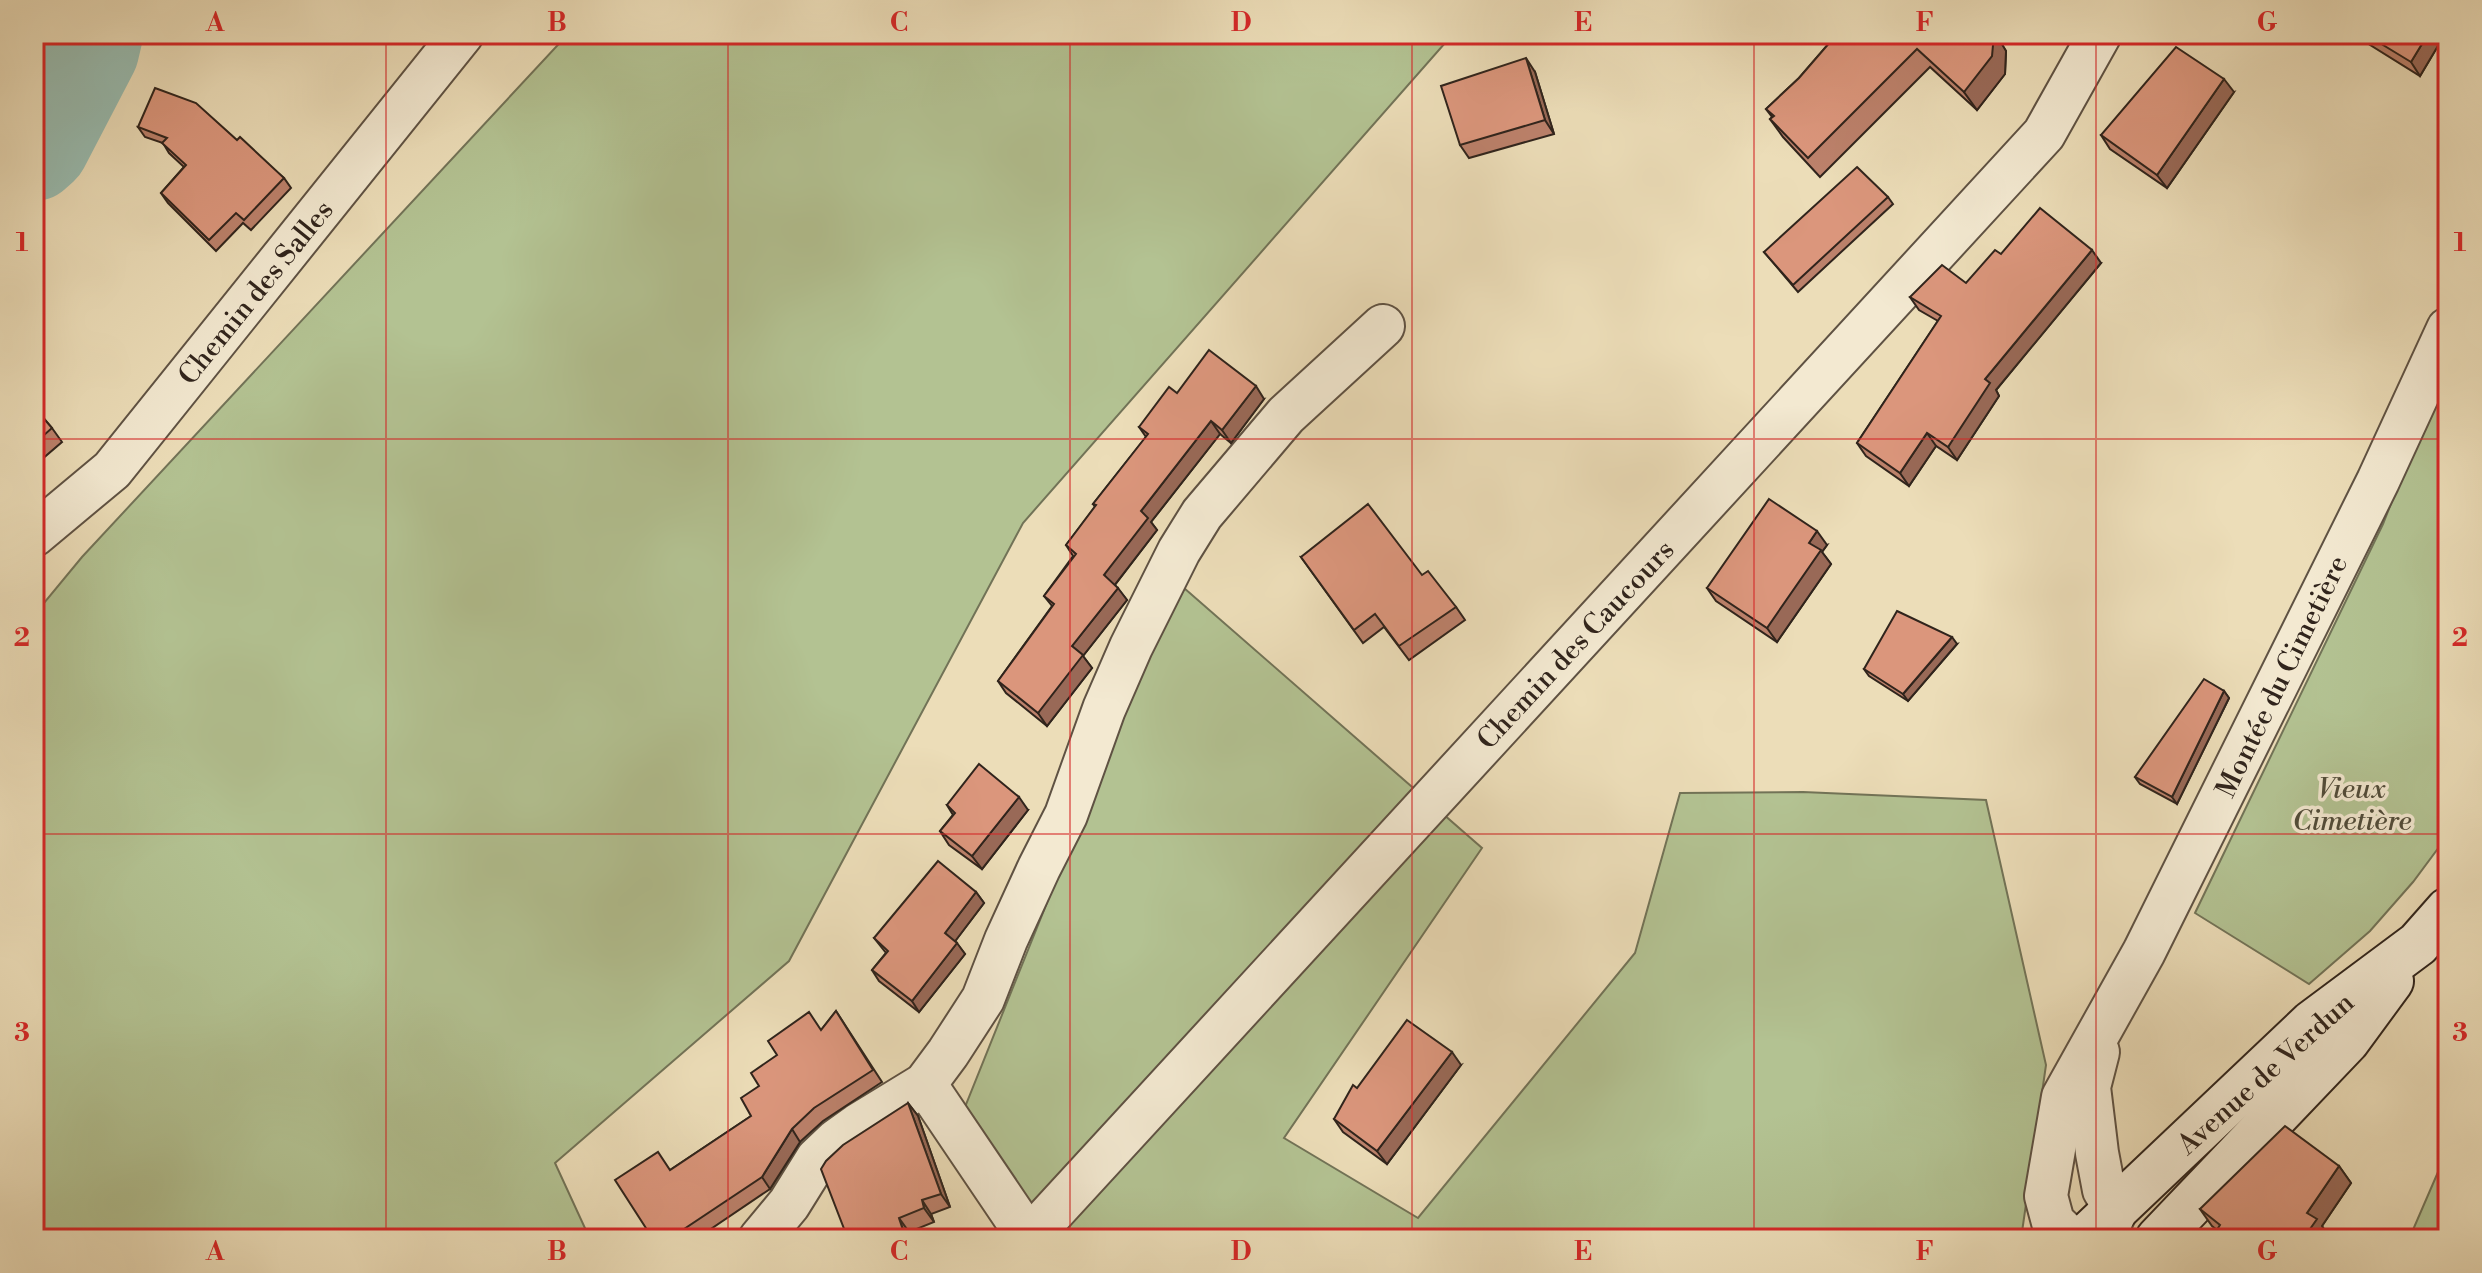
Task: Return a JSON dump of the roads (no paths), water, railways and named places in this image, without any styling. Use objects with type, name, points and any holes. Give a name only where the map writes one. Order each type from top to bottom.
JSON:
[{"type":"main road","name":"Avenue de Verdun","points":[[2096,1234],[2312,1023],[2418,944],[2448,910]]},
{"type":"main road","points":[[2158,1239],[2347,1041],[2418,944]]},
{"type":"street","name":"Chemin des Salles","points":[[34,535],[112,470],[462,34]]},
{"type":"street","name":"Chemin des Caucours","points":[[1029,1239],[2044,134],[2100,34]]},
{"type":"street","points":[[760,1239],[789,1204],[817,1159],[837,1140],[925,1084],[983,999],[1006,940],[1066,815],[1125,660],[1202,514],[1286,415],[1383,326]]},
{"type":"street","name":"Montée du Cimetière","points":[[2106,1019],[2089,1087],[2104,1190],[2096,1234],[2053,1222],[2046,1196],[2063,1097],[2106,1019],[2144,952],[2371,495],[2448,329]]},
{"type":"street","points":[[925,1084],[1029,1239]]},
{"type":"street","points":[[2096,1234],[2137,1224],[2224,1173]]},
{"type":"waterway","points":[[34,155],[43,147],[93,51],[97,34]]},
{"type":"park label","name":"Vieux Cimetière","points":[[2352,804]]}]
